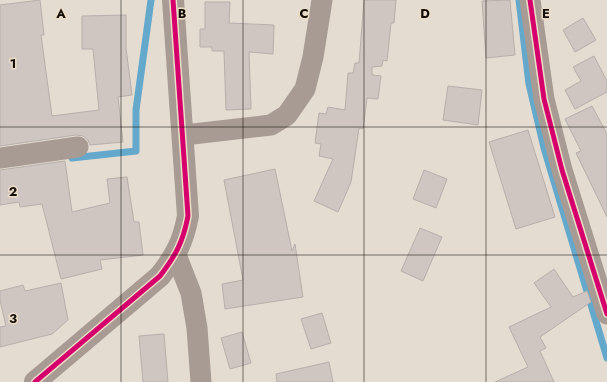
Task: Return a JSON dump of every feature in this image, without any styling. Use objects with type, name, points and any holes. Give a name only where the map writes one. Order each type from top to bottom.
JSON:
[{"type":"street","points":[[36,382],[160,276],[176,254],[184,237],[188,216],[184,135],[173,0]]},
{"type":"street","points":[[184,135],[272,125],[287,115],[304,89],[313,58],[322,0]]},
{"type":"street","points":[[530,0],[544,99],[562,170],[607,314]]},
{"type":"street","points":[[0,158],[78,147]]},
{"type":"street","points":[[176,254],[191,293],[197,328],[202,382]]},
{"type":"building","points":[[40,0],[44,35],[41,35],[52,116],[99,110],[93,49],[82,49],[82,16],[126,15],[126,48],[132,95],[118,97],[123,142],[90,145],[88,140],[83,136],[76,135],[0,146],[0,5]]},
{"type":"building","points":[[364,0],[396,0],[394,23],[391,23],[387,61],[383,60],[382,66],[372,67],[372,75],[381,76],[378,99],[367,98],[363,129],[359,128],[351,182],[338,212],[314,201],[333,159],[319,156],[321,144],[315,143],[319,113],[326,114],[328,107],[345,110],[348,73],[353,73],[355,63],[359,63]]},
{"type":"building","points":[[510,0],[515,55],[486,58],[482,1]]},
{"type":"building","points":[[205,2],[230,2],[229,23],[274,25],[273,54],[249,52],[251,109],[226,110],[224,51],[212,51],[212,47],[200,47],[200,29],[205,29]]},
{"type":"building","points":[[583,18],[596,40],[575,52],[563,30]]},
{"type":"building","points":[[594,56],[607,81],[607,92],[575,109],[565,90],[581,81],[573,67]]},
{"type":"building","points":[[448,86],[482,90],[478,125],[443,120]]},
{"type":"building","points":[[592,106],[607,134],[607,217],[576,153],[581,151],[565,119]]},
{"type":"building","points":[[528,130],[555,217],[516,229],[489,142]]},
{"type":"building","points":[[65,161],[72,212],[110,203],[107,179],[127,177],[134,222],[139,222],[143,255],[100,260],[102,269],[61,279],[42,204],[20,207],[19,202],[0,205],[0,170]]},
{"type":"building","points":[[275,169],[292,251],[295,244],[303,297],[225,309],[222,284],[243,280],[224,180]]},
{"type":"building","points":[[424,170],[447,179],[436,208],[413,199]]},
{"type":"building","points":[[420,228],[442,237],[423,281],[401,271]]},
{"type":"building","points":[[554,269],[573,297],[587,291],[591,302],[540,337],[546,348],[540,351],[554,382],[495,382],[528,367],[509,327],[551,307],[534,283]]},
{"type":"building","points":[[61,283],[68,320],[52,334],[0,347],[0,327],[6,326],[0,300],[0,291],[23,285],[25,291]]},
{"type":"building","points":[[322,313],[331,343],[311,349],[301,319]]},
{"type":"building","points":[[242,332],[251,363],[230,369],[221,338]]},
{"type":"building","points":[[164,334],[168,382],[143,382],[139,336]]},
{"type":"building","points":[[329,362],[333,382],[277,382],[276,374]]},
{"type":"waterway","points":[[72,158],[136,151],[136,110],[151,0]]},
{"type":"waterway","points":[[519,0],[529,84],[544,148],[607,358]]},
{"type":"cycle path","points":[[35,382],[160,276],[175,255],[184,233],[188,216],[173,0]]},
{"type":"cycle path","points":[[530,0],[544,99],[562,170],[607,314]]}]
